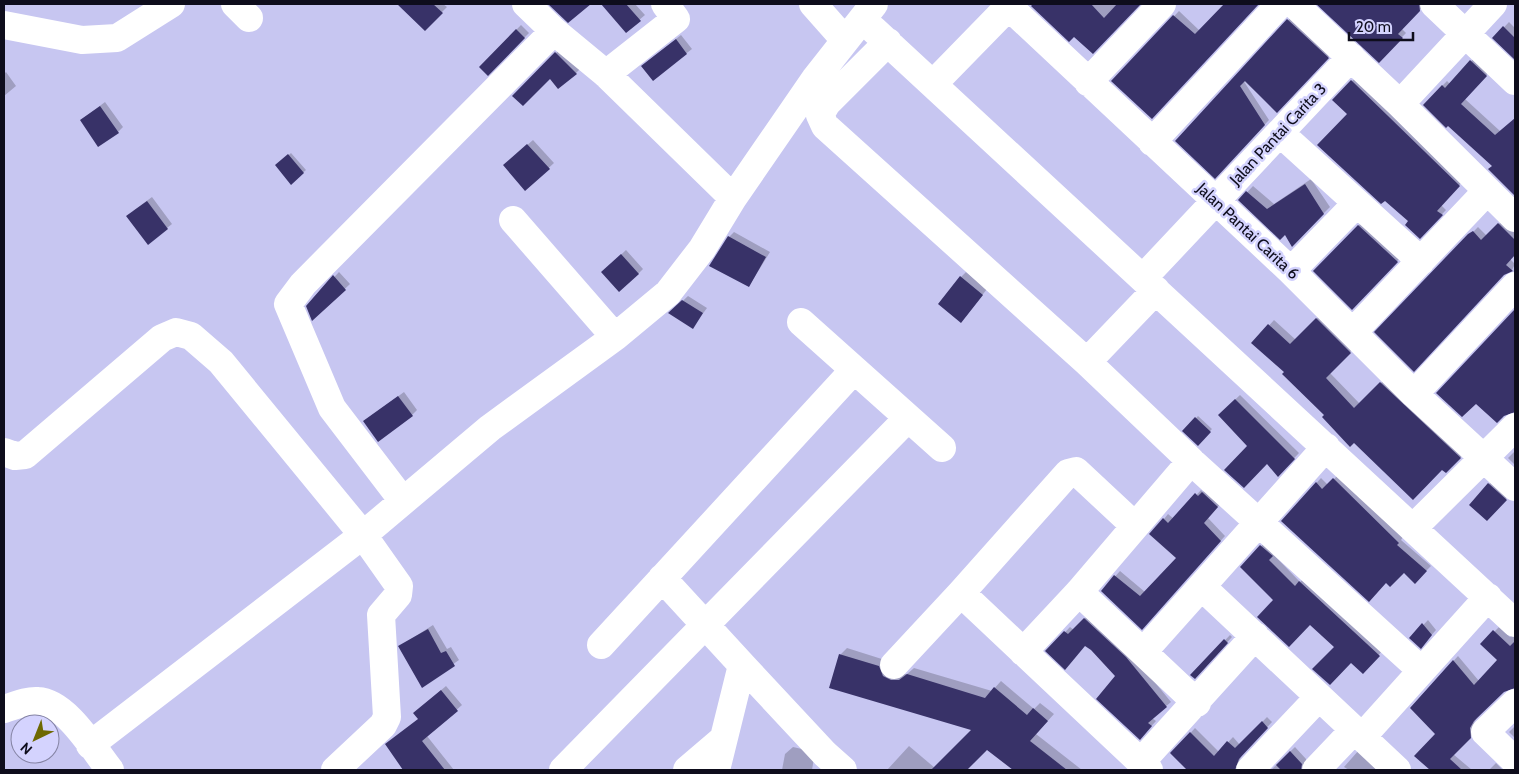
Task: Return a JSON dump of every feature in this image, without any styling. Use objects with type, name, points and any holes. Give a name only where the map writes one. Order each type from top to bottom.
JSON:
[{"type":"street","points":[[4,25],[82,40],[117,38],[171,4]]},
{"type":"street","points":[[526,4],[554,31],[606,74],[733,198]]},
{"type":"street","points":[[606,74],[676,20],[665,4]]},
{"type":"street","points":[[813,4],[844,39]]},
{"type":"street","points":[[1088,82],[1162,4]]},
{"type":"street","points":[[1152,142],[1280,4]]},
{"type":"street","points":[[1294,4],[1351,56],[1515,218]]},
{"type":"street","points":[[1434,4],[1515,81]]},
{"type":"street","points":[[1400,104],[1493,4]]},
{"type":"street","points":[[934,83],[1008,5]]},
{"type":"street","name":"Jalan Pantai Carita 6","points":[[1008,5],[1291,271],[1414,394],[1515,487]]},
{"type":"street","points":[[90,745],[363,535],[490,428],[615,337],[668,293],[702,249],[733,198],[844,39],[868,11],[888,42],[1515,623]]},
{"type":"street","points":[[402,501],[332,408],[288,304],[303,284],[554,31]]},
{"type":"street","points":[[888,42],[828,103],[820,115],[825,126],[1088,362],[1191,461],[1260,521],[1421,670]]},
{"type":"street","name":"Jalan Pantai Carita 3","points":[[1088,362],[1215,201],[1351,56]]},
{"type":"street","points":[[1280,132],[1421,261]]},
{"type":"street","points":[[1353,332],[1486,191]]},
{"type":"street","points":[[1291,271],[1357,203]]},
{"type":"street","points":[[513,220],[615,337]]},
{"type":"street","points":[[1414,394],[1515,286]]},
{"type":"street","points":[[801,322],[853,371],[942,448]]},
{"type":"street","points":[[4,452],[14,456],[26,455],[162,338],[176,332],[191,336],[221,362],[363,535],[399,586],[398,595],[382,615],[386,717],[383,725],[335,770]]},
{"type":"street","points":[[601,645],[853,371]]},
{"type":"street","points":[[563,770],[908,418]]},
{"type":"street","points":[[1413,528],[1484,460],[1515,427]]},
{"type":"street","points":[[1143,652],[1326,447]]},
{"type":"street","points":[[1023,652],[1079,592],[1191,461]]},
{"type":"street","points":[[894,665],[1068,473],[1076,471],[1136,526]]},
{"type":"street","points":[[662,578],[706,624],[830,765]]},
{"type":"street","points":[[1202,587],[1397,770]]},
{"type":"street","points":[[1079,592],[1197,703]]},
{"type":"street","points":[[961,593],[1145,766],[1255,636]]},
{"type":"street","points":[[1316,770],[1358,734],[1421,670],[1488,597]]},
{"type":"street","points":[[716,770],[721,741],[742,665]]},
{"type":"street","points":[[1250,770],[1319,697]]},
{"type":"street","points":[[4,709],[39,700],[52,705],[68,716],[110,770]]},
{"type":"street","points":[[1515,703],[1485,732],[1515,761]]},
{"type":"street","points":[[687,770],[721,741]]},
{"type":"building","points":[[397,4],[433,4],[443,13],[425,31]]},
{"type":"building","points":[[548,4],[591,4],[568,23]]},
{"type":"building","points":[[601,4],[626,4],[641,21],[626,33]]},
{"type":"building","points":[[1033,4],[1091,4],[1104,18],[1117,4],[1141,4],[1093,54],[1074,37],[1069,42],[1031,6]]},
{"type":"building","points":[[1224,4],[1259,4],[1152,119],[1111,81],[1173,15],[1195,34]]},
{"type":"building","points":[[1316,4],[1419,4],[1420,11],[1398,34],[1403,38],[1379,63]]},
{"type":"building","points":[[1287,19],[1329,58],[1277,113],[1245,81],[1240,86],[1265,125],[1215,179],[1175,141]]},
{"type":"building","points":[[1503,26],[1515,38],[1515,60],[1492,38]]},
{"type":"building","points":[[516,29],[525,38],[488,76],[479,67]]},
{"type":"building","points":[[676,39],[687,54],[653,81],[641,66]]},
{"type":"building","points":[[555,52],[577,74],[558,89],[550,79],[523,106],[512,96]]},
{"type":"building","points":[[1470,60],[1487,76],[1461,104],[1495,135],[1515,118],[1515,196],[1488,169],[1492,166],[1448,126],[1446,128],[1423,105],[1442,85],[1445,88]]},
{"type":"building","points":[[1351,80],[1460,186],[1437,211],[1443,215],[1420,239],[1405,225],[1408,221],[1385,201],[1381,204],[1317,145],[1347,114],[1332,100]]},
{"type":"building","points":[[100,106],[119,133],[98,147],[80,120]]},
{"type":"building","points":[[527,144],[550,169],[525,191],[503,165]]},
{"type":"building","points":[[288,154],[304,173],[291,185],[275,165]]},
{"type":"building","points":[[1305,184],[1324,214],[1292,247],[1285,235],[1280,240],[1238,200],[1246,191],[1267,209]]},
{"type":"building","points":[[147,201],[168,229],[148,245],[126,216]]},
{"type":"building","points":[[1498,223],[1515,240],[1515,255],[1506,265],[1513,271],[1504,275],[1414,372],[1374,332],[1468,234],[1473,231],[1481,240]]},
{"type":"building","points":[[1358,225],[1398,262],[1352,310],[1313,271]]},
{"type":"building","points":[[728,236],[766,257],[749,287],[709,266]]},
{"type":"building","points":[[621,254],[639,274],[619,292],[601,272]]},
{"type":"building","points":[[333,275],[346,290],[312,321],[306,306]]},
{"type":"building","points":[[960,276],[983,295],[961,323],[938,304]]},
{"type":"building","points":[[682,300],[703,313],[693,329],[668,313]]},
{"type":"building","points":[[1515,309],[1515,412],[1504,416],[1497,423],[1476,404],[1462,417],[1436,393]]},
{"type":"building","points":[[1316,318],[1351,353],[1326,378],[1354,408],[1380,382],[1461,458],[1446,473],[1442,470],[1413,500],[1354,443],[1350,447],[1322,417],[1324,415],[1282,374],[1284,372],[1251,343],[1268,324],[1290,344]]},
{"type":"building","points":[[398,396],[413,416],[378,442],[363,421]]},
{"type":"building","points":[[1235,399],[1295,459],[1278,477],[1267,464],[1244,488],[1224,470],[1247,446],[1218,415]]},
{"type":"building","points":[[1195,417],[1211,432],[1198,446],[1182,431]]},
{"type":"building","points":[[1333,478],[1399,543],[1397,545],[1427,571],[1415,584],[1404,573],[1390,587],[1386,583],[1369,602],[1281,521],[1316,482],[1322,489]]},
{"type":"building","points":[[1488,483],[1507,500],[1487,521],[1469,505]]},
{"type":"building","points":[[1202,492],[1218,507],[1204,523],[1221,541],[1142,630],[1101,591],[1114,575],[1140,596],[1176,558],[1149,534],[1163,518],[1168,523],[1195,493],[1198,496]]},
{"type":"building","points":[[1260,545],[1273,556],[1269,560],[1295,586],[1299,581],[1380,656],[1363,674],[1351,663],[1330,685],[1312,669],[1334,647],[1310,625],[1289,647],[1257,617],[1273,600],[1240,567]]},
{"type":"building","points":[[1084,618],[1126,657],[1167,707],[1148,723],[1152,726],[1140,740],[1096,699],[1115,676],[1091,650],[1085,646],[1065,670],[1045,651],[1064,631],[1068,634]]},
{"type":"building","points":[[1422,623],[1432,635],[1421,649],[1409,638]]},
{"type":"building","points":[[428,629],[441,653],[446,651],[455,666],[422,688],[398,646]]},
{"type":"building","points":[[1493,630],[1510,646],[1515,641],[1515,688],[1504,692],[1474,721],[1470,728],[1471,738],[1450,759],[1462,770],[1430,770],[1414,756],[1435,734],[1410,708],[1453,660],[1474,685],[1497,660],[1480,644]]},
{"type":"building","points":[[1224,639],[1228,643],[1195,679],[1190,675]]},
{"type":"building","points":[[839,654],[879,666],[883,676],[891,680],[899,680],[907,674],[985,698],[994,687],[1027,715],[1033,708],[1048,721],[1030,741],[1067,770],[1013,770],[987,750],[967,770],[931,770],[971,730],[829,688]]},
{"type":"building","points":[[441,690],[458,711],[422,741],[445,770],[403,770],[385,744],[418,719],[413,713]]},
{"type":"building","points":[[1262,721],[1268,728],[1239,759],[1235,770],[1187,770],[1170,753],[1190,732],[1214,756],[1227,741],[1235,748]]},
{"type":"building","points":[[1290,751],[1302,764],[1301,770],[1281,770],[1276,765]]}]
